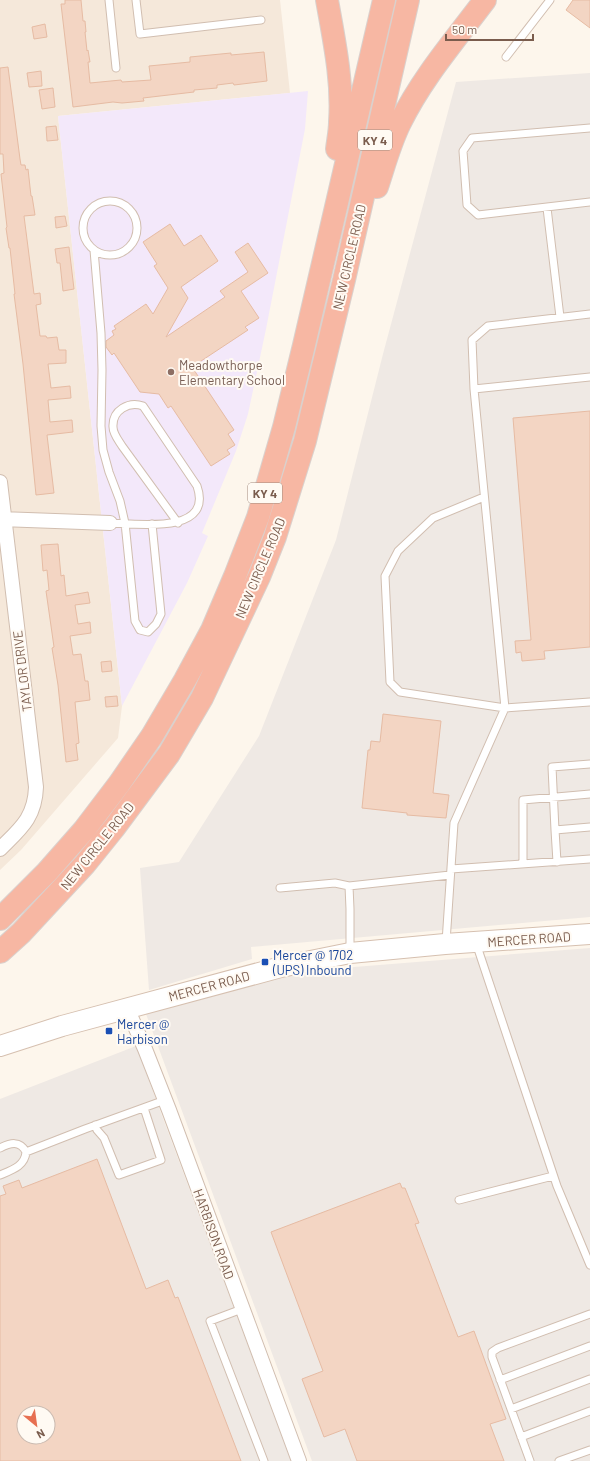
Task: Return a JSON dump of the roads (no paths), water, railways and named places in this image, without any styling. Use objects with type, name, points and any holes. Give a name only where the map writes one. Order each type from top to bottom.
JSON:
[{"type":"highway","points":[[318,283],[340,122],[338,62],[326,0]]},
{"type":"highway","name":"NEW CIRCLE ROAD","points":[[0,919],[47,872],[84,830],[119,784],[152,736],[212,630],[235,576],[258,517],[284,427],[384,0]]},
{"type":"highway","name":"NEW CIRCLE ROAD","points":[[0,952],[22,933],[85,864],[114,828],[168,754],[202,698],[259,577],[283,514],[305,441],[344,280],[408,0]]},
{"type":"highway","points":[[344,280],[399,125],[412,100],[429,75],[485,0]]},
{"type":"street","name":"TAYLOR DRIVE","points":[[0,482],[2,519],[36,787],[35,799],[30,815],[22,826],[0,849]]},
{"type":"street","points":[[2,519],[110,523]]},
{"type":"street","name":"MERCER ROAD","points":[[0,1046],[62,1026],[281,967],[350,953],[445,944],[590,934]]},
{"type":"street","name":"HARBISON ROAD","points":[[127,1008],[165,1100],[299,1461]]},
{"type":"lane","points":[[109,0],[116,68]]},
{"type":"lane","points":[[136,0],[140,34],[261,20]]},
{"type":"lane","points":[[506,56],[550,0]]},
{"type":"lane","points":[[590,128],[472,138],[464,151],[467,205],[478,215],[590,202]]},
{"type":"lane","points":[[94,250],[107,254],[120,253],[133,242],[136,234],[136,221],[130,209],[123,204],[110,201],[97,204],[90,210],[85,218],[83,226],[84,235],[94,250],[101,333],[101,426],[103,450],[109,472],[120,501],[125,523],[135,621],[140,630],[148,632],[156,624],[161,614],[152,524]]},
{"type":"lane","points":[[547,208],[560,317]]},
{"type":"lane","points":[[445,944],[454,823],[505,708],[474,389],[472,340],[488,326],[590,314]]},
{"type":"lane","points":[[474,389],[590,377]]},
{"type":"lane","points":[[110,523],[178,523],[186,520],[194,513],[198,505],[200,494],[197,486],[143,406],[136,404],[123,407],[117,412],[114,418],[113,427],[115,435],[178,523]]},
{"type":"lane","points":[[484,497],[433,518],[398,550],[385,576],[390,682],[400,692],[505,708],[590,702]]},
{"type":"lane","points":[[557,862],[552,767],[590,764]]},
{"type":"lane","points":[[523,864],[523,800],[590,794]]},
{"type":"lane","points":[[555,830],[590,827]]},
{"type":"lane","points":[[280,888],[335,883],[349,886],[450,872],[523,864],[590,859]]},
{"type":"lane","points":[[349,886],[350,953]]},
{"type":"lane","points":[[476,942],[554,1176],[590,1265]]},
{"type":"lane","points":[[26,1152],[165,1100]]},
{"type":"lane","points":[[95,1125],[97,1130],[104,1138],[119,1175],[162,1160],[144,1108]]},
{"type":"lane","points":[[0,1148],[15,1143],[22,1146],[26,1152],[25,1159],[19,1166],[0,1175]]},
{"type":"lane","points":[[459,1200],[554,1176]]},
{"type":"lane","points":[[242,1309],[210,1321],[264,1461]]},
{"type":"lane","points":[[530,1461],[500,1380],[492,1357],[492,1352],[498,1348],[590,1314]]},
{"type":"lane","points":[[500,1380],[590,1346]]},
{"type":"lane","points":[[511,1408],[590,1379]]},
{"type":"lane","points":[[521,1437],[590,1410]]},
{"type":"lane","points":[[559,1461],[590,1450]]},
{"type":"place","name":"Meadowthorpe Elementary School","points":[[171,372]]},
{"type":"place","name":"Mercer @ 1702 (UPS) Inbound","points":[[265,962]]},
{"type":"place","name":"Mercer @ Harbison","points":[[109,1031]]}]
